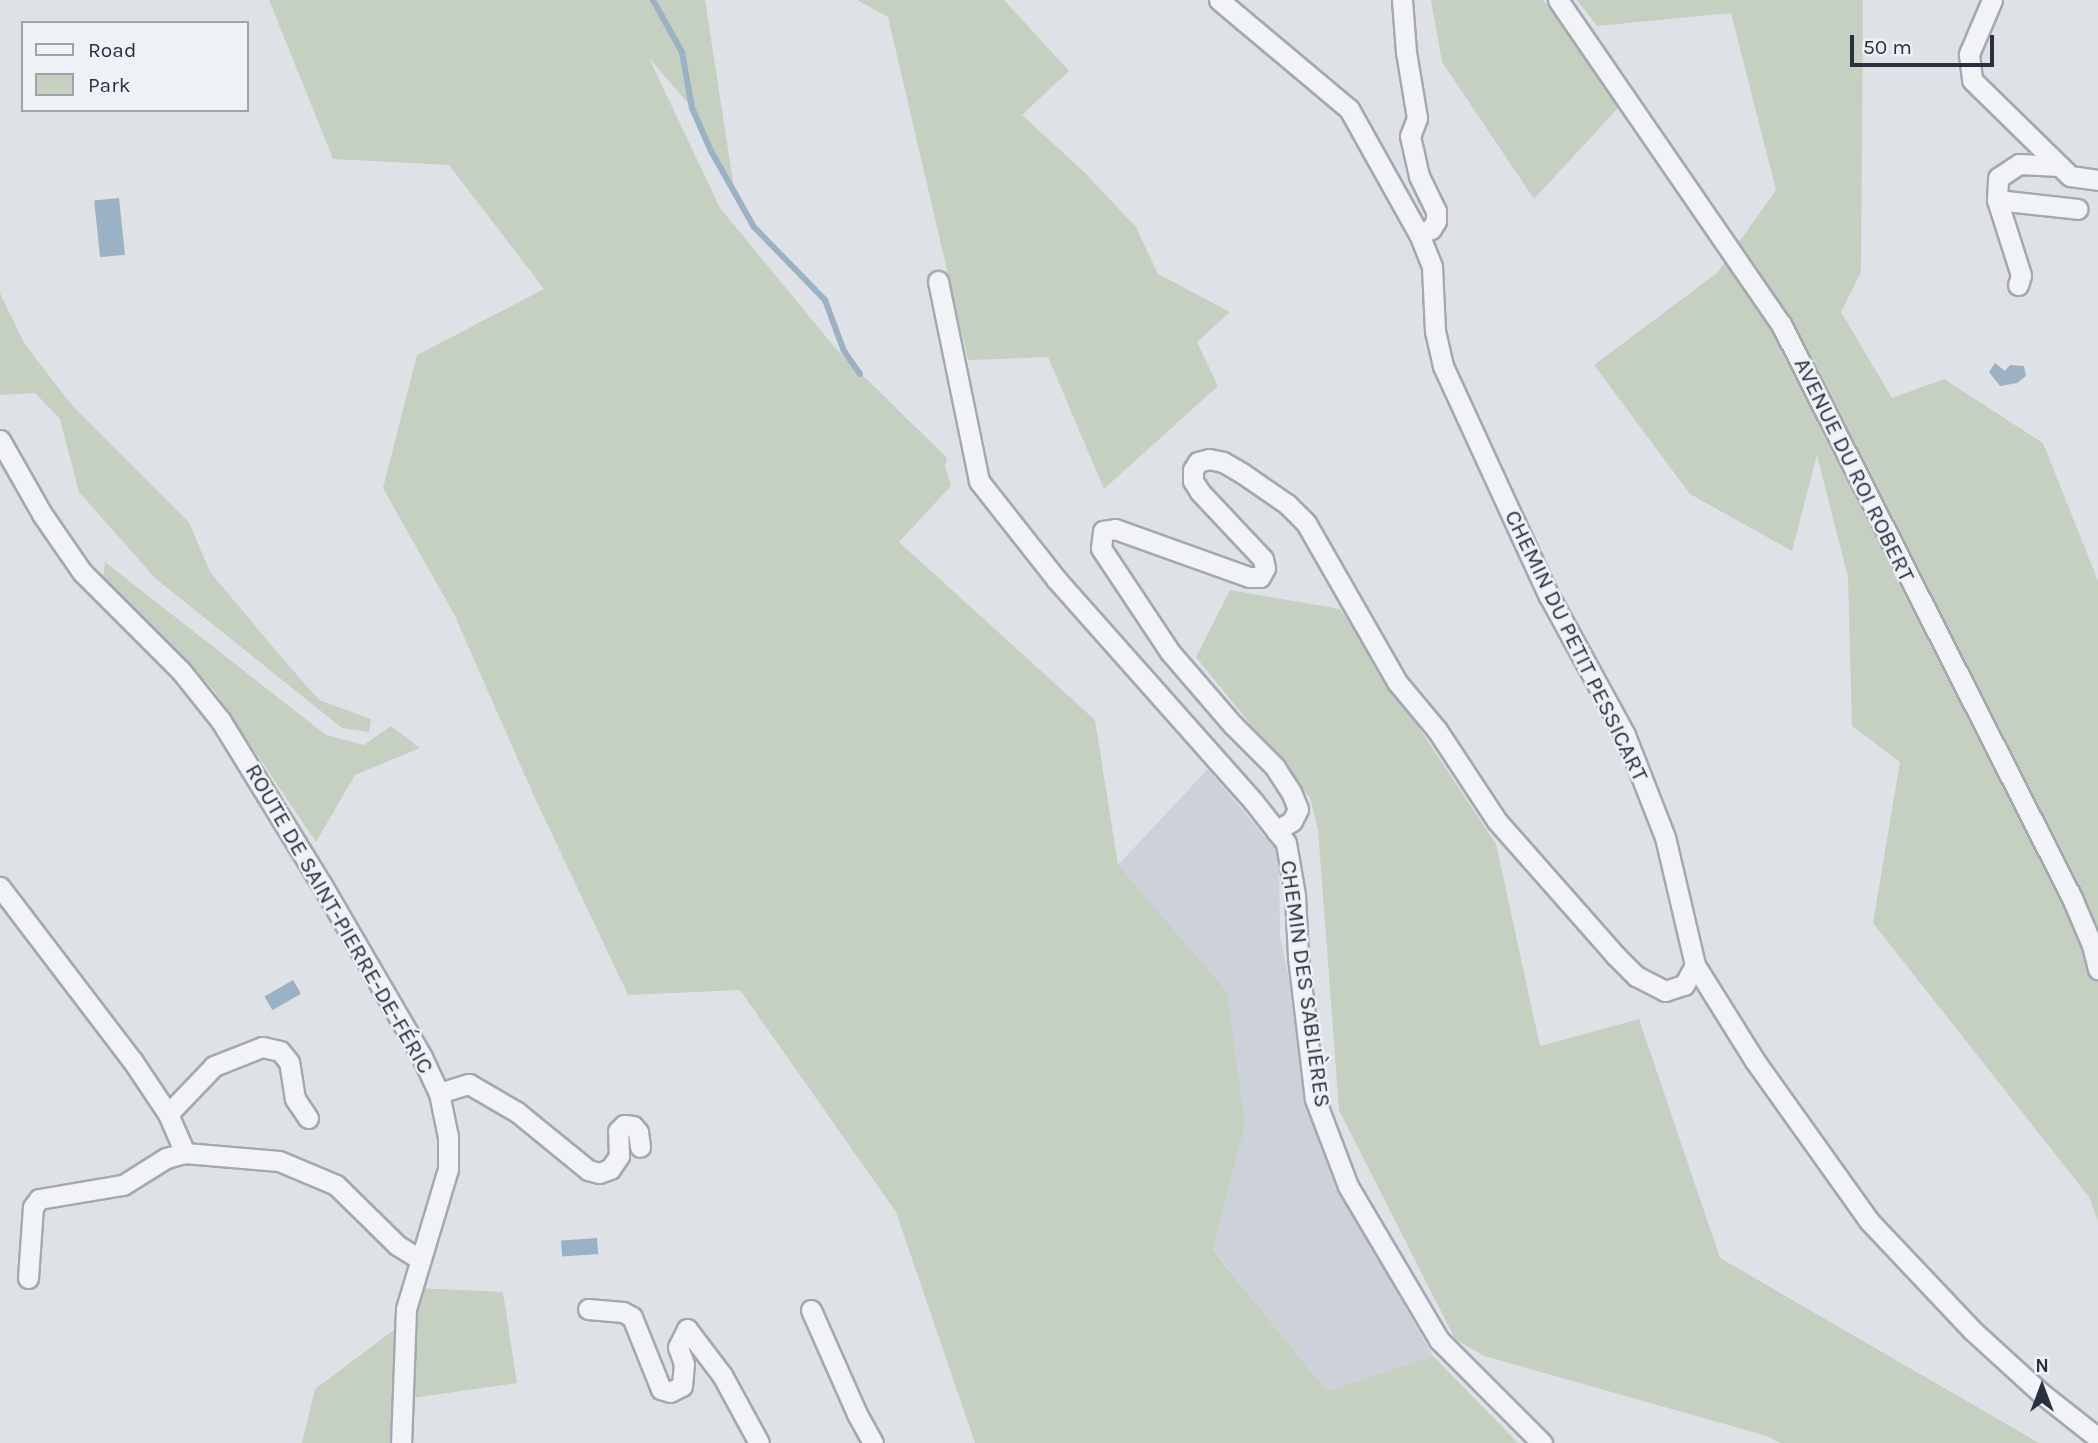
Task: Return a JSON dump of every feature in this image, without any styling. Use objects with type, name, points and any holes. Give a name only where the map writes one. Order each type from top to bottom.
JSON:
[{"type":"street","name":"CHEMIN DU PETIT PESSICART","points":[[1219,0],[1349,109],[1419,234],[1432,267],[1435,331],[1443,366],[1549,596],[1625,735],[1664,837],[1695,965],[1755,1061],[1869,1221],[1972,1330],[2041,1393],[2098,1438]]},
{"type":"street","points":[[1402,0],[1406,52],[1417,118],[1410,136],[1419,176],[1436,211],[1436,221],[1431,229],[1419,234]]},
{"type":"street","name":"AVENUE DU ROI ROBERT","points":[[1558,0],[1781,324],[2072,898],[2092,945],[2098,969]]},
{"type":"street","points":[[1992,0],[1969,54],[1972,80],[2070,176],[2098,180]]},
{"type":"street","points":[[2018,285],[2021,275],[1997,200],[1998,178],[2019,164],[2060,166]]},
{"type":"street","points":[[1997,200],[2078,209]]},
{"type":"street","name":"CHEMIN DES SABLIÈRES","points":[[938,281],[979,481],[1056,579],[1164,699],[1286,843],[1296,895],[1298,957],[1315,1099],[1348,1186],[1439,1340],[1542,1443]]},
{"type":"street","name":"ROUTE DE SAINT-PIERRE-DE-FÉRIC","points":[[0,440],[7,471],[82,572],[181,671],[221,721],[322,885],[422,1057],[439,1093],[448,1137],[448,1169],[406,1309],[401,1443]]},
{"type":"street","points":[[1276,831],[1296,815],[1298,809],[1291,792],[1275,767],[1233,725],[1164,644],[1101,548],[1103,531],[1115,528],[1249,577],[1260,577],[1265,568],[1263,559],[1200,492],[1193,481],[1193,470],[1198,462],[1209,459],[1223,462],[1242,472],[1287,504],[1306,523],[1397,682],[1437,730],[1497,821],[1615,955],[1636,976],[1665,990],[1684,985],[1695,965]]},
{"type":"street","points":[[0,887],[132,1060],[167,1114],[186,1153]]},
{"type":"street","points":[[167,1114],[215,1066],[262,1047],[281,1051],[289,1062],[295,1100],[308,1118]]},
{"type":"street","points":[[439,1093],[469,1084],[517,1112],[588,1170],[599,1173],[610,1169],[619,1156],[618,1131],[624,1125],[633,1126],[638,1132],[640,1147]]},
{"type":"street","points":[[28,1278],[33,1208],[39,1199],[123,1185],[166,1158],[186,1153],[279,1161],[336,1185],[397,1245],[419,1259]]},
{"type":"street","points":[[588,1309],[622,1312],[632,1317],[661,1389],[670,1392],[682,1386],[684,1364],[678,1347],[687,1329],[722,1375],[759,1443]]},
{"type":"street","points":[[811,1310],[856,1414],[873,1443]]},
{"type":"shaded area","points":[[1208,769],[1279,854],[1280,936],[1330,1174],[1433,1356],[1327,1391],[1213,1249],[1245,1125],[1118,865]]},
{"type":"green space","points":[[269,0],[705,0],[734,188],[711,151],[692,108],[649,58],[720,208],[836,349],[947,458],[945,467],[951,486],[899,542],[1095,720],[1118,865],[1227,992],[1245,1125],[1213,1250],[1327,1391],[1433,1356],[1518,1443],[975,1443],[896,1212],[740,990],[628,995],[533,794],[455,616],[383,488],[417,355],[544,289],[449,165],[333,159]]},
{"type":"green space","points":[[857,0],[1004,0],[1069,71],[1022,115],[1084,172],[1136,227],[1158,274],[1230,312],[1197,342],[1218,386],[1104,489],[1048,357],[968,360],[888,17]]},
{"type":"green space","points":[[1431,0],[1543,0],[1619,107],[1534,199],[1442,62]]},
{"type":"green space","points":[[1577,0],[1863,0],[1861,272],[1841,312],[1892,398],[1944,379],[2043,443],[2098,581],[2098,1221],[2089,1197],[1873,923],[1900,762],[1852,726],[1848,577],[1817,455],[1792,551],[1690,494],[1594,365],[1717,273],[1776,190],[1731,13],[1597,26]]},
{"type":"green space","points":[[0,293],[24,343],[71,404],[189,522],[210,572],[283,659],[319,700],[371,719],[369,732],[342,728],[156,579],[79,492],[60,419],[35,393],[0,395]]},
{"type":"green space","points":[[105,562],[326,735],[364,745],[391,726],[420,748],[355,775],[316,842],[213,689],[103,580]]},
{"type":"green space","points":[[1230,590],[1340,609],[1496,844],[1540,1046],[1639,1019],[1720,1258],[2039,1443],[1780,1443],[1767,1436],[1484,1356],[1455,1339],[1339,1110],[1318,829],[1310,798],[1196,657]]},
{"type":"green space","points":[[417,1288],[503,1292],[517,1383],[391,1401],[391,1443],[302,1443],[315,1389],[411,1317]]},
{"type":"water","points":[[119,198],[125,255],[100,257],[94,201]]},
{"type":"water","points":[[1995,363],[2005,371],[2010,365],[2024,366],[2026,376],[2017,383],[2000,386],[1989,372]]},
{"type":"water","points":[[293,980],[301,994],[272,1010],[264,996]]},
{"type":"water","points":[[597,1238],[598,1254],[562,1256],[561,1241]]},
{"type":"waterway","points":[[653,0],[682,52],[692,108],[711,151],[754,227],[825,300],[844,351],[860,374]]}]
